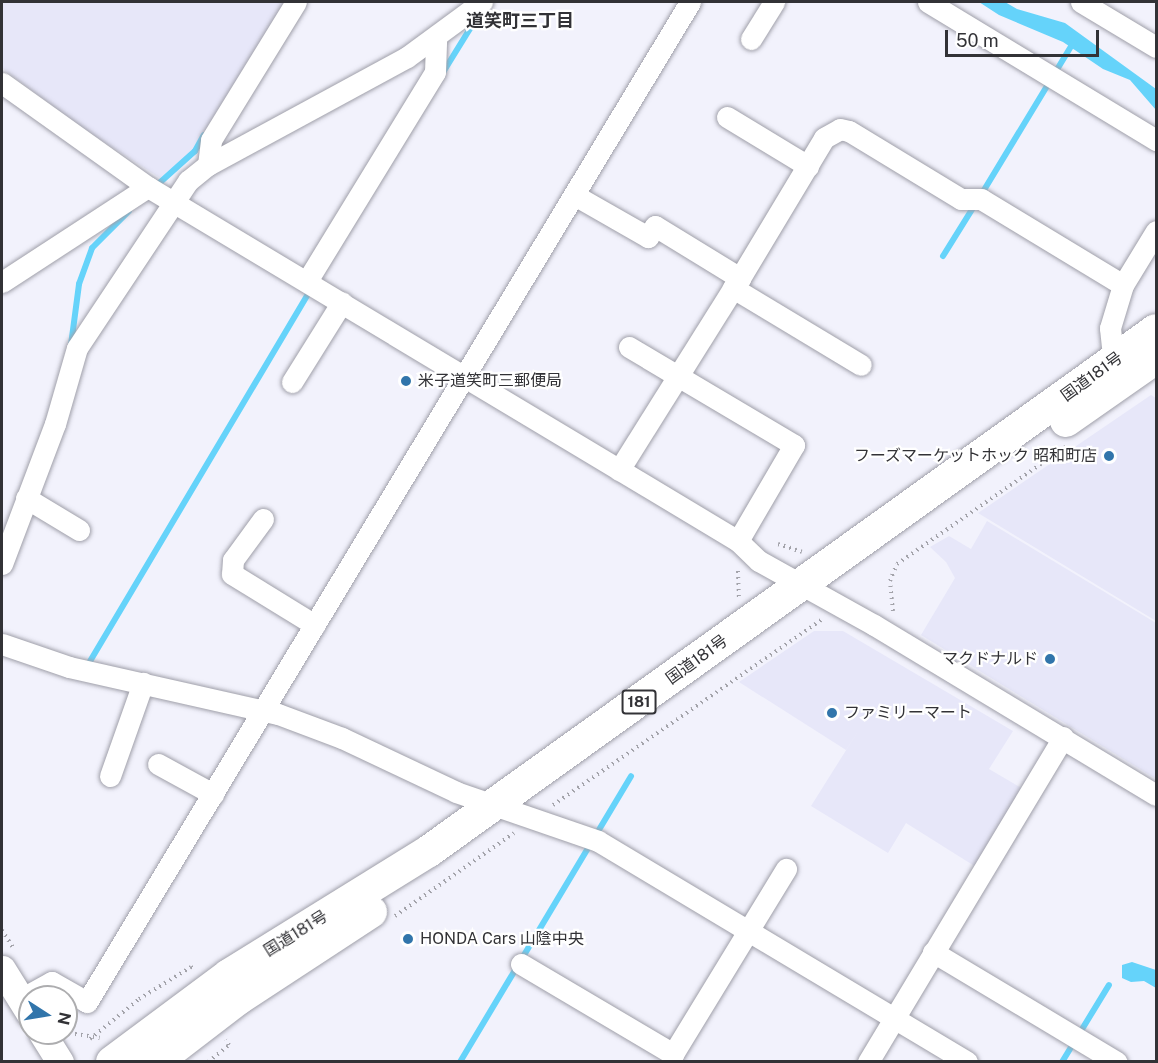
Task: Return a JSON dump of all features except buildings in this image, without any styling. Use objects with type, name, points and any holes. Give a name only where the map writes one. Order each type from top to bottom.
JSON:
[{"type":"highway","name":"国道181号","points":[[816,600],[1156,330]]},
{"type":"highway","name":"国道181号","points":[[156,1062],[238,999],[392,898],[1156,358]]},
{"type":"highway","name":"国道181号","points":[[111,1047],[429,851],[518,808]]},
{"type":"main road","points":[[2,969],[18,995]]},
{"type":"main road","points":[[49,1045],[60,1062]]},
{"type":"street","points":[[208,165],[211,140],[296,2]]},
{"type":"street","points":[[2,564],[55,424],[77,348],[172,201],[208,165],[267,136],[436,38],[482,2]]},
{"type":"street","points":[[78,997],[87,1002],[576,196],[690,2]]},
{"type":"street","points":[[751,39],[774,2]]},
{"type":"street","points":[[928,2],[1156,140]]},
{"type":"street","points":[[1081,2],[1156,47]]},
{"type":"street","points":[[307,281],[435,72],[436,38]]},
{"type":"street","points":[[2,83],[148,187],[738,542],[759,561],[816,600],[1063,737],[1156,795]]},
{"type":"street","points":[[727,117],[808,166]]},
{"type":"street","points":[[619,470],[831,131],[849,130],[961,199],[981,199],[1123,285]]},
{"type":"street","points":[[2,282],[148,187]]},
{"type":"street","points":[[576,196],[648,237],[655,226],[736,283],[861,365]]},
{"type":"street","points":[[1113,347],[1110,328],[1123,285],[1156,231]]},
{"type":"street","points":[[292,382],[342,302]]},
{"type":"street","points":[[629,347],[794,445],[738,542]]},
{"type":"street","points":[[26,498],[79,530]]},
{"type":"street","points":[[263,519],[233,560],[232,574],[315,625]]},
{"type":"street","points":[[2,644],[69,667],[142,688],[278,714],[342,738],[440,786],[518,808],[598,841],[967,1062]]},
{"type":"street","points":[[110,776],[142,688]]},
{"type":"street","points":[[868,1062],[1063,737]]},
{"type":"street","points":[[158,764],[213,794]]},
{"type":"street","points":[[521,964],[680,1058],[747,930],[786,868]]},
{"type":"street","points":[[933,952],[1117,1062]]},
{"type":"path","points":[[896,617],[891,610],[890,581],[897,564],[1069,444]]},
{"type":"path","points":[[518,808],[812,624],[816,600]]},
{"type":"path","points":[[90,1039],[139,999],[191,967],[201,971]]},
{"type":"path","points":[[78,1036],[111,1047]]},
{"type":"path","points":[[208,1062],[229,1045],[223,1037]]},
{"type":"shaded area","points":[[2,2],[284,2],[193,150],[160,178],[81,127],[2,68]]},
{"type":"shaded area","name":"フーズマーケットホック 昭和町店","points":[[1151,395],[1156,398],[1156,621],[978,513]]},
{"type":"shaded area","points":[[987,521],[1156,623],[1156,779],[921,635],[955,578],[946,562],[930,547],[949,536],[971,549]]},
{"type":"shaded area","points":[[814,631],[843,631],[1013,731],[989,769],[1023,789],[976,867],[906,823],[888,853],[811,806],[860,728],[846,750],[739,682]]},
{"type":"water","points":[[979,2],[1005,2],[1017,9],[1065,23],[1156,89],[1156,110],[1130,80],[1103,69],[1063,42],[999,15]]},
{"type":"water","points":[[1132,962],[1156,970],[1156,988],[1144,981],[1131,982],[1122,978],[1122,965]]},
{"type":"waterway","points":[[442,74],[479,14]]},
{"type":"waterway","points":[[981,195],[1073,43]]},
{"type":"waterway","points":[[156,186],[195,151],[204,135]]},
{"type":"waterway","points":[[943,256],[976,203]]},
{"type":"waterway","points":[[71,345],[79,284],[92,248],[129,211]]},
{"type":"waterway","points":[[86,668],[310,290]]},
{"type":"waterway","points":[[460,1062],[631,776]]},
{"type":"waterway","points":[[1062,1062],[1109,985]]},
{"type":"place","name":"米子道笑町三郵便局","points":[[406,381]]},
{"type":"place","name":"フーズマーケットホック 昭和町店","points":[[1109,456]]},
{"type":"place","name":"マクドナルド","points":[[1050,659]]},
{"type":"place","name":"ファミリーマート","points":[[832,713]]},
{"type":"place","name":"HONDA Cars 山陰中央","points":[[408,939]]},
{"type":"district","name":"道笑町三丁目","points":[[520,21]]}]
